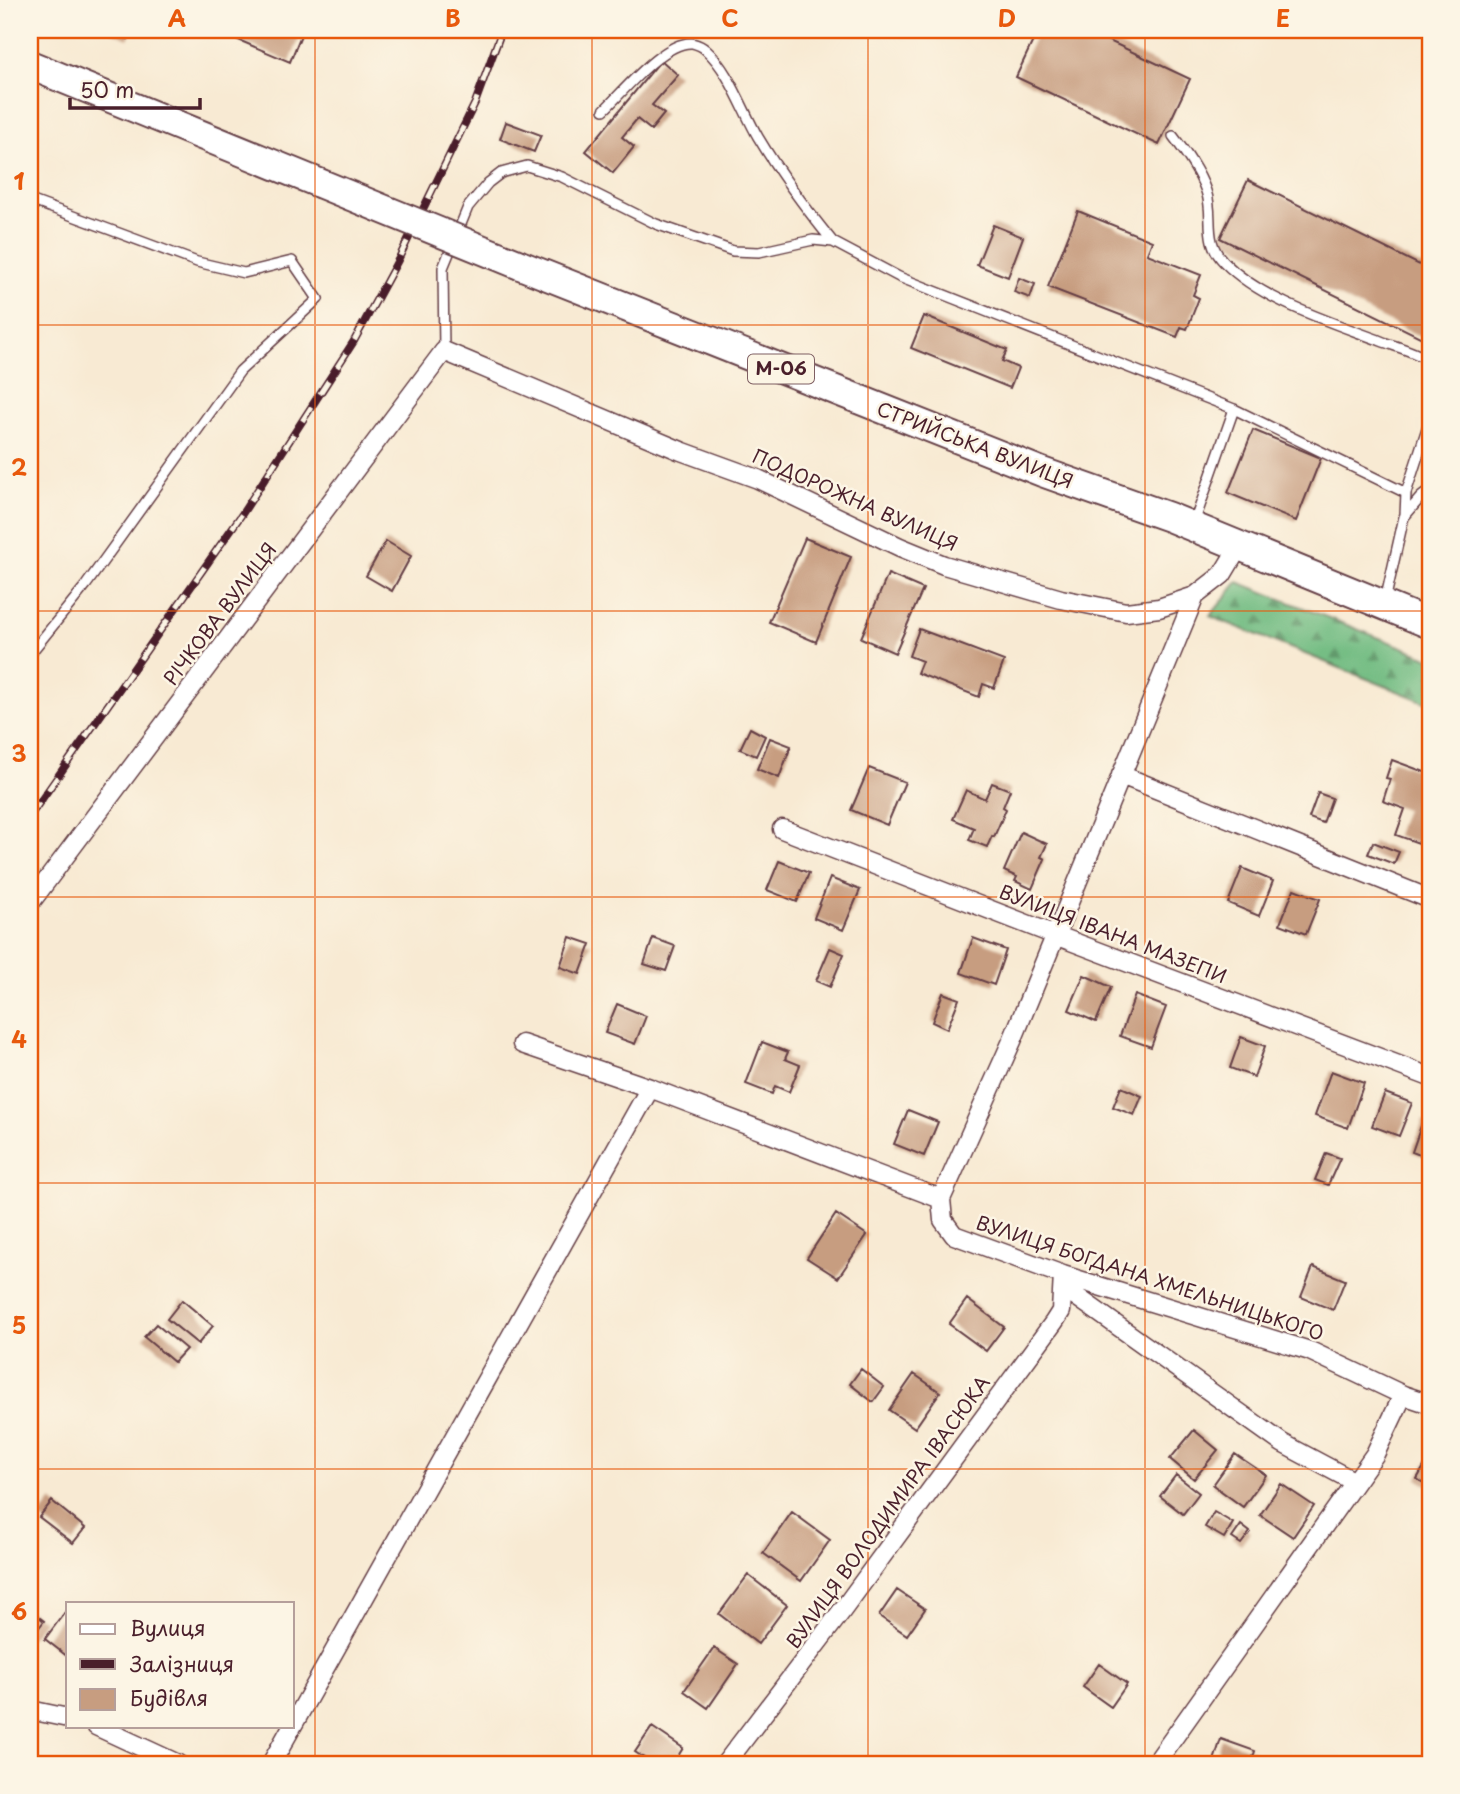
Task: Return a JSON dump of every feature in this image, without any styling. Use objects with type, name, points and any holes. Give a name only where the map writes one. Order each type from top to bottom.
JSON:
[{"type":"highway","name":"СТРИЙСЬКА ВУЛИЦЯ","points":[[30,65],[520,265],[1042,472],[1240,545],[1430,624]]},
{"type":"street","name":"ПОДОРОЖНА ВУЛИЦЯ","points":[[444,351],[681,451],[758,479],[944,565],[1061,599],[1126,612],[1159,608],[1195,596],[1222,575],[1240,545]]},
{"type":"street","name":"РІЧКОВА ВУЛИЦЯ","points":[[30,903],[444,351]]},
{"type":"street","points":[[522,1044],[650,1088],[940,1199],[1013,1041],[1195,596]]},
{"type":"street","points":[[1121,775],[1430,899]]},
{"type":"street","name":"ВУЛИЦЯ ІВАНА МАЗЕПИ","points":[[782,829],[1430,1077]]},
{"type":"street","points":[[294,1723],[650,1088]]},
{"type":"street","name":"ВУЛИЦЯ БОГДАНА ХМЕЛЬНИЦЬКОГО","points":[[940,1199],[943,1220],[954,1235],[1063,1281],[1310,1351],[1403,1395],[1430,1404]]},
{"type":"street","points":[[1063,1281],[1283,1443],[1355,1482]]},
{"type":"street","name":"ВУЛИЦЯ ВОЛОДИМИРА ІВАСЮКА","points":[[725,1764],[841,1612],[1054,1322],[1061,1311],[1063,1281]]},
{"type":"street","points":[[1155,1764],[1375,1454],[1403,1395]]},
{"type":"street","points":[[30,1710],[66,1718]]},
{"type":"street","points":[[100,1728],[178,1764]]},
{"type":"street","points":[[271,1764],[291,1728]]},
{"type":"lane","points":[[604,110],[660,56],[672,48],[694,43],[706,49],[721,69],[784,177],[833,242]]},
{"type":"lane","points":[[1173,136],[1206,190],[1210,203],[1209,230],[1222,261],[1259,287],[1312,314],[1430,361]]},
{"type":"lane","points":[[444,351],[443,268],[468,207],[488,183],[501,173],[527,166],[541,169],[656,224],[733,251],[766,251],[813,240],[833,242],[899,277],[1234,409],[1406,493]]},
{"type":"lane","points":[[30,200],[197,262],[244,273],[292,261],[318,299],[240,371],[86,585],[30,654]]},
{"type":"lane","points":[[1192,527],[1234,409]]},
{"type":"lane","points":[[1385,605],[1405,517],[1406,493],[1430,419]]},
{"type":"lane","points":[[1405,517],[1430,490]]},
{"type":"green space","points":[[1238,582],[1430,658],[1430,704],[1210,616]]},
{"type":"building","points":[[107,30],[132,30],[128,39]]},
{"type":"building","points":[[215,30],[303,30],[290,62]]},
{"type":"building","points":[[1038,30],[1086,30],[1190,79],[1159,145],[1016,77]]},
{"type":"building","points":[[661,60],[678,75],[652,105],[664,114],[651,130],[637,119],[622,137],[634,147],[613,173],[586,151]]},
{"type":"building","points":[[506,122],[541,135],[534,152],[500,139]]},
{"type":"building","points":[[1248,180],[1430,270],[1430,342],[1220,238]]},
{"type":"building","points":[[1078,211],[1152,241],[1147,254],[1201,275],[1193,295],[1199,298],[1187,329],[1181,327],[1177,337],[1048,287]]},
{"type":"building","points":[[993,225],[1023,237],[1008,277],[977,265]]},
{"type":"building","points":[[1019,278],[1035,284],[1030,298],[1014,292]]},
{"type":"building","points":[[924,316],[1007,350],[1002,361],[1018,368],[1010,388],[911,348]]},
{"type":"building","points":[[1253,430],[1321,458],[1296,521],[1228,493]]},
{"type":"building","points":[[805,538],[851,557],[816,642],[769,622]]},
{"type":"building","points":[[386,541],[411,556],[392,591],[366,576]]},
{"type":"building","points":[[888,574],[923,589],[895,653],[861,638]]},
{"type":"building","points":[[919,629],[1004,661],[994,688],[983,684],[979,697],[917,673],[922,661],[909,656]]},
{"type":"building","points":[[750,728],[765,736],[756,756],[740,749]]},
{"type":"building","points":[[770,738],[791,746],[779,778],[757,769]]},
{"type":"building","points":[[1392,760],[1430,774],[1430,836],[1427,846],[1396,835],[1405,809],[1383,801],[1390,779],[1386,778]]},
{"type":"building","points":[[869,768],[905,782],[887,825],[851,810]]},
{"type":"building","points":[[992,783],[1010,790],[1003,807],[1006,809],[987,847],[969,840],[974,828],[953,819],[966,790],[985,799]]},
{"type":"building","points":[[1318,793],[1332,798],[1323,823],[1309,818]]},
{"type":"building","points":[[1021,832],[1047,844],[1041,857],[1045,859],[1032,889],[1015,881],[1017,877],[1004,871]]},
{"type":"building","points":[[1373,842],[1399,852],[1394,864],[1368,854]]},
{"type":"building","points":[[779,861],[809,873],[797,902],[767,890]]},
{"type":"building","points":[[1242,868],[1273,881],[1259,916],[1228,903]]},
{"type":"building","points":[[830,878],[860,890],[843,930],[814,918]]},
{"type":"building","points":[[1294,889],[1320,899],[1306,934],[1280,924]]},
{"type":"building","points":[[570,937],[591,944],[580,974],[560,967]]},
{"type":"building","points":[[653,938],[675,946],[666,971],[644,964]]},
{"type":"building","points":[[973,938],[1006,950],[994,985],[961,973]]},
{"type":"building","points":[[830,948],[844,954],[830,987],[816,981]]},
{"type":"building","points":[[1084,975],[1111,987],[1096,1022],[1069,1010]]},
{"type":"building","points":[[943,993],[959,999],[947,1029],[932,1022]]},
{"type":"building","points":[[1135,995],[1166,1007],[1151,1047],[1120,1036]]},
{"type":"building","points":[[617,1004],[646,1016],[635,1044],[605,1033]]},
{"type":"building","points":[[1241,1037],[1265,1046],[1254,1077],[1230,1068]]},
{"type":"building","points":[[762,1042],[788,1052],[785,1059],[800,1065],[789,1092],[775,1086],[772,1094],[746,1084]]},
{"type":"building","points":[[1331,1071],[1364,1083],[1348,1128],[1315,1116]]},
{"type":"building","points":[[1121,1087],[1142,1096],[1134,1115],[1113,1107]]},
{"type":"building","points":[[1385,1093],[1412,1103],[1399,1136],[1372,1126]]},
{"type":"building","points":[[908,1110],[938,1122],[924,1156],[894,1144]]},
{"type":"building","points":[[1423,1120],[1430,1123],[1430,1159],[1412,1152]]},
{"type":"building","points":[[1326,1153],[1340,1158],[1328,1185],[1315,1180]]},
{"type":"building","points":[[836,1214],[867,1235],[838,1278],[807,1258]]},
{"type":"building","points":[[1313,1267],[1345,1280],[1333,1310],[1301,1297]]},
{"type":"building","points":[[967,1299],[1004,1327],[986,1351],[949,1324]]},
{"type":"building","points":[[182,1300],[213,1326],[198,1344],[167,1319]]},
{"type":"building","points":[[156,1324],[186,1349],[174,1362],[144,1337]]},
{"type":"building","points":[[861,1369],[884,1387],[873,1402],[850,1384]]},
{"type":"building","points":[[914,1374],[940,1392],[915,1428],[889,1410]]},
{"type":"building","points":[[1194,1430],[1218,1450],[1194,1479],[1170,1459]]},
{"type":"building","points":[[1235,1454],[1266,1475],[1243,1507],[1213,1485]]},
{"type":"building","points":[[1430,1456],[1430,1487],[1417,1479]]},
{"type":"building","points":[[1176,1475],[1199,1493],[1183,1514],[1160,1496]]},
{"type":"building","points":[[1281,1484],[1314,1506],[1293,1537],[1260,1515]]},
{"type":"building","points":[[52,1501],[85,1528],[73,1543],[39,1517]]},
{"type":"building","points":[[792,1512],[830,1540],[801,1581],[763,1553]]},
{"type":"building","points":[[1214,1512],[1233,1523],[1224,1538],[1205,1527]]},
{"type":"building","points":[[1241,1525],[1250,1532],[1241,1544],[1232,1538]]},
{"type":"building","points":[[748,1575],[787,1605],[758,1644],[719,1614]]},
{"type":"building","points":[[897,1590],[925,1609],[907,1635],[879,1616]]},
{"type":"building","points":[[30,1610],[44,1621],[30,1639]]},
{"type":"building","points":[[66,1611],[66,1655],[45,1639]]},
{"type":"building","points":[[714,1648],[738,1664],[708,1708],[684,1691]]},
{"type":"building","points":[[1099,1664],[1127,1684],[1111,1707],[1083,1687]]},
{"type":"building","points":[[652,1727],[683,1748],[673,1764],[653,1764],[635,1752]]},
{"type":"building","points":[[1221,1739],[1255,1751],[1251,1764],[1213,1764]]},
{"type":"railway","points":[[30,816],[242,514],[354,341],[398,260],[475,103],[502,30]]}]
